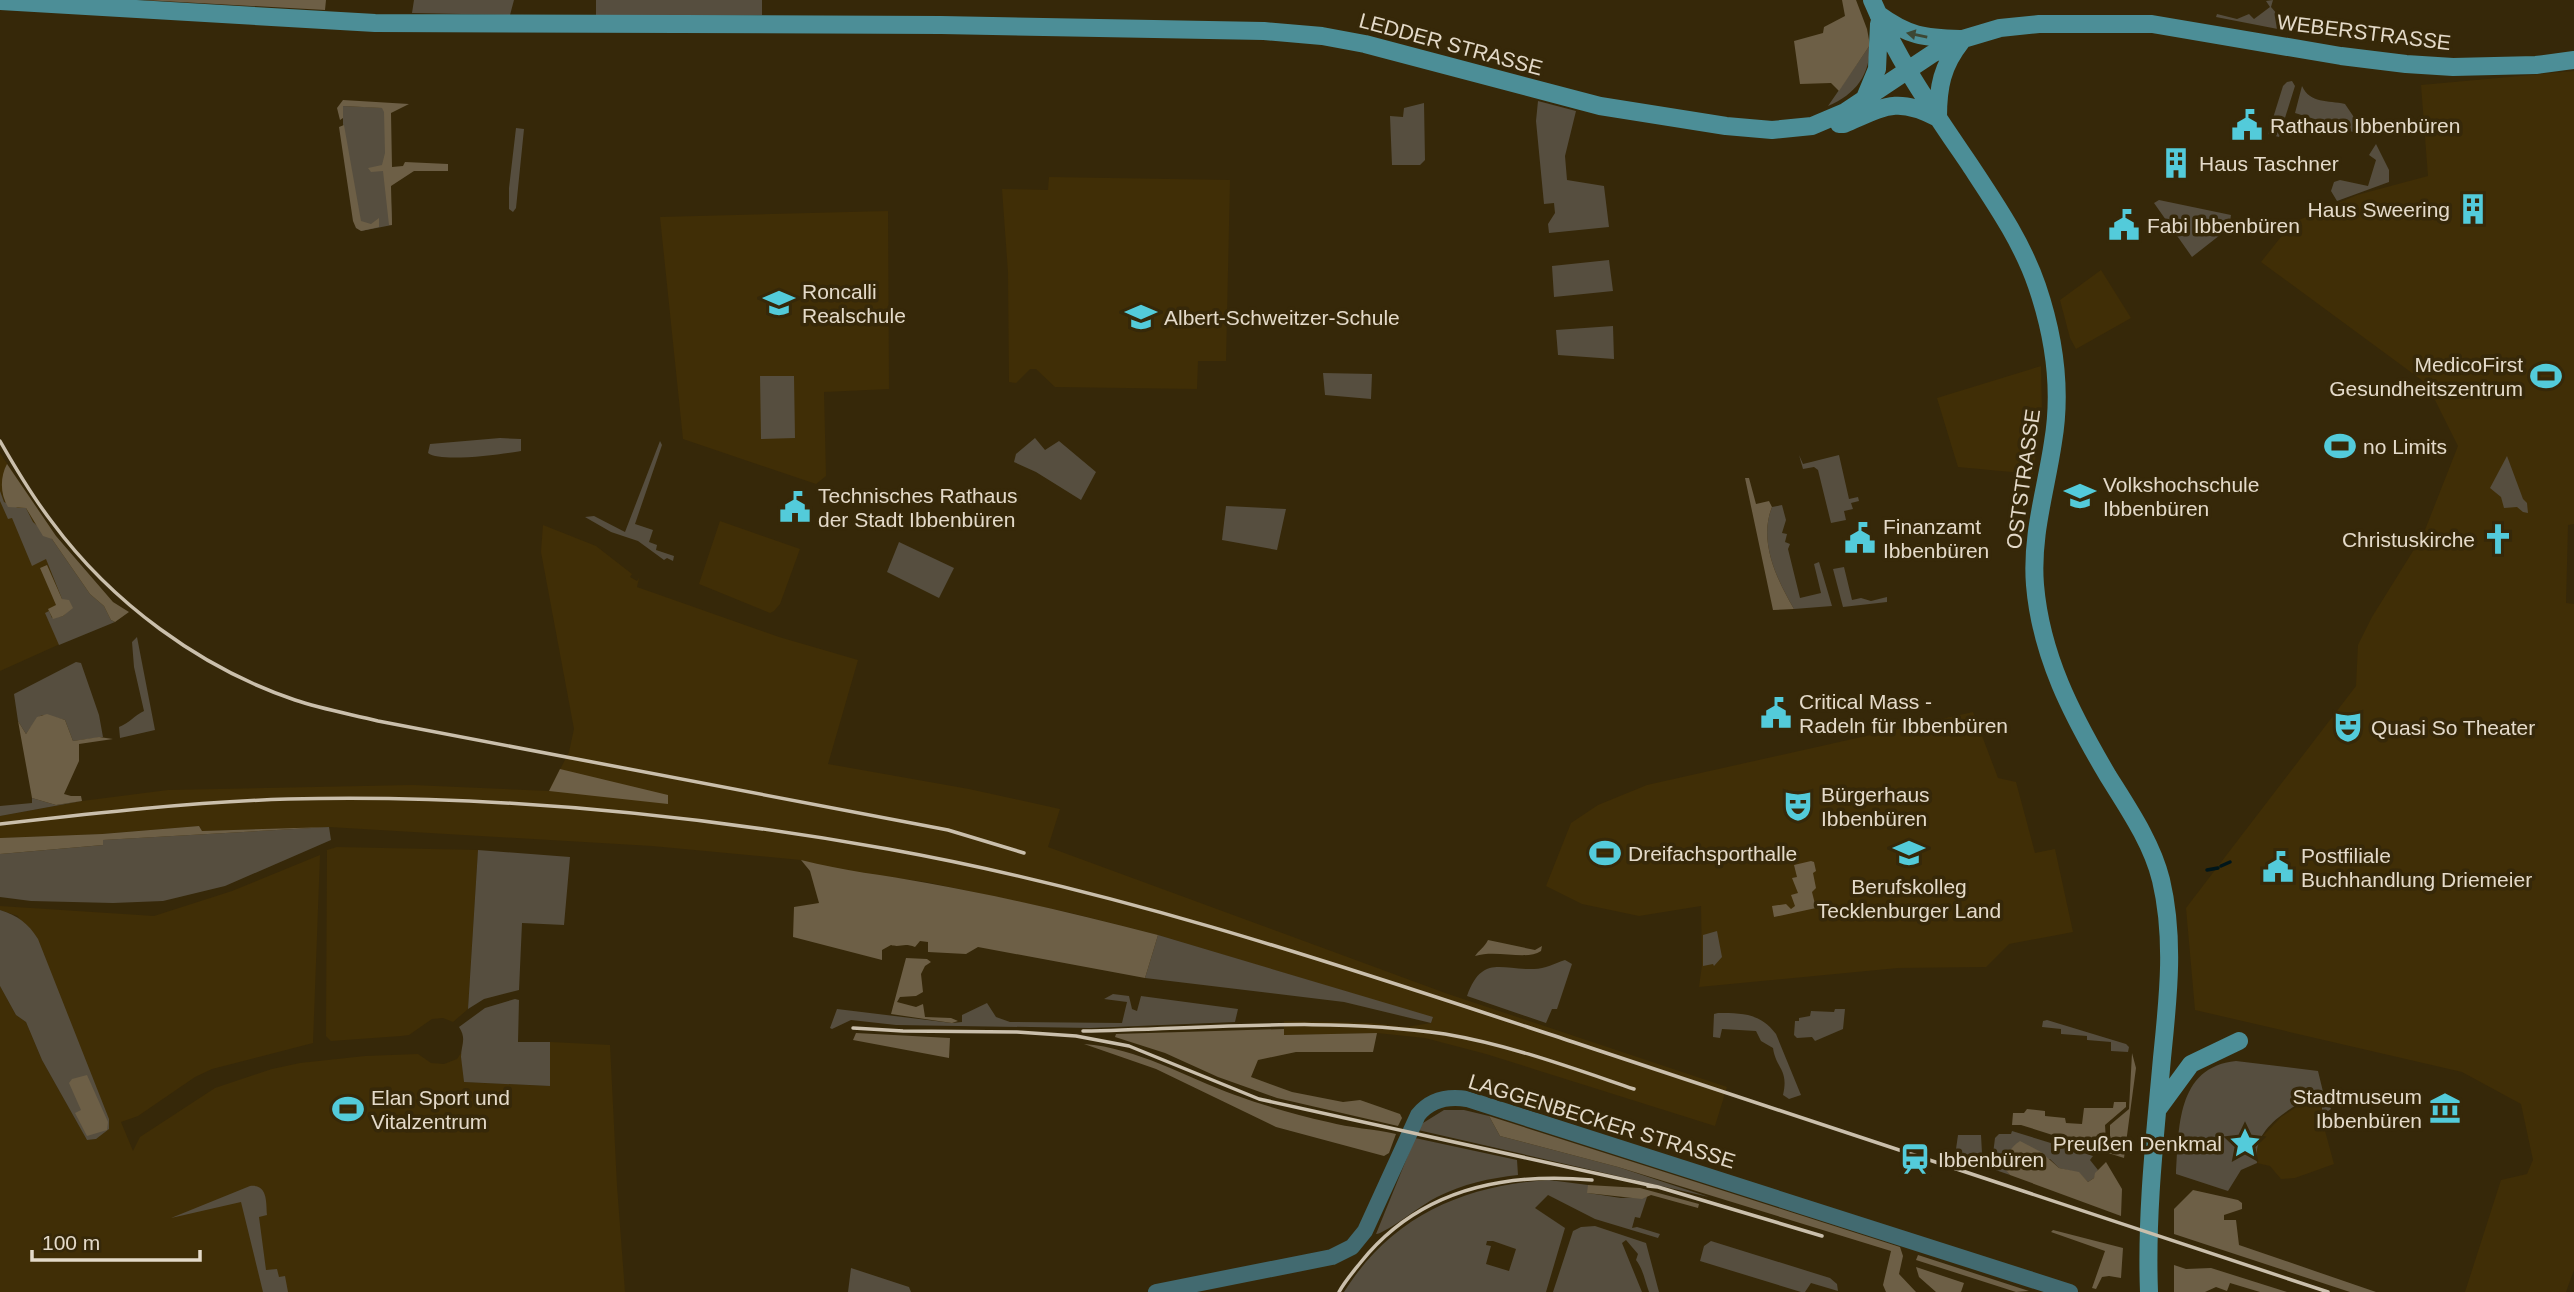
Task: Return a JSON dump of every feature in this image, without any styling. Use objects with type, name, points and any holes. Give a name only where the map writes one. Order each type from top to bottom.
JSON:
[{"type":"main road","name":"LEDDER STRASSE","points":[[0,1],[375,23],[941,25],[1264,31],[1322,36],[1364,44],[1600,106],[1752,130],[1787,130],[1822,122],[1863,101],[1907,70]]},
{"type":"main road","points":[[1875,7],[1905,32],[1918,36],[1963,39]]},
{"type":"main road","points":[[1863,101],[1875,77],[1878,60],[1881,31],[1875,7]]},
{"type":"main road","name":"OSTSTRASSE","points":[[1875,7],[1907,70],[1986,189],[2024,255],[2036,282],[2052,336],[2055,360],[2054,440],[2039,508],[2034,559],[2042,631],[2068,706],[2134,818],[2160,874],[2166,904],[2169,937],[2166,1031],[2149,1205],[2149,1292]]},
{"type":"main road","name":"WEBERSTRASSE","points":[[1907,70],[1963,39],[2000,28],[2051,23],[2152,24],[2341,56],[2406,64],[2474,67],[2536,65],[2574,60]]},
{"type":"main road","points":[[1822,122],[1844,124],[1887,106],[1904,105],[1920,108],[1938,118],[1941,77],[1952,53],[1963,39]]},
{"type":"main road","points":[[2158,1110],[2191,1064],[2239,1041]]},
{"type":"street","name":"LAGGENBECKER STRASSE","points":[[1156,1292],[1332,1257],[1352,1247],[1365,1231],[1418,1115],[1432,1102],[1454,1097],[1902,1236],[2070,1292]]},
{"type":"shaded area","points":[[144,0],[326,0],[325,10]]},
{"type":"shaded area","points":[[414,0],[514,0],[510,15],[412,13]]},
{"type":"shaded area","points":[[596,0],[762,0],[762,15],[596,17]]},
{"type":"shaded area","points":[[1842,0],[1856,0],[1870,45],[1839,91],[1831,83],[1800,84],[1794,41],[1823,33],[1824,27],[1845,16]]},
{"type":"shaded area","points":[[2273,0],[2271,7],[2289,28],[2288,31],[2216,17],[2217,14],[2237,19],[2249,14],[2254,19],[2270,7],[2266,1]]},
{"type":"shaded area","points":[[1870,45],[1867,66],[1860,82],[1846,96],[1828,106]]},
{"type":"shaded area","points":[[2574,71],[2574,524],[2568,525],[2566,603],[2574,604],[2574,1270],[2566,1292],[2465,1292],[2501,1180],[2527,1174],[2533,1160],[2521,1104],[2462,1072],[2195,1010],[2186,908],[2356,686],[2358,645],[2372,617],[2423,535],[2458,446],[2427,384],[2261,262],[2292,223],[2357,195],[2428,176],[2421,85]]},
{"type":"shaded area","points":[[2292,81],[2295,86],[2279,137],[2268,134],[2283,86]]},
{"type":"shaded area","points":[[2302,86],[2305,92],[2315,99],[2345,104],[2364,132],[2362,135],[2344,129],[2340,134],[2319,127],[2321,121],[2295,113]]},
{"type":"shaded area","points":[[343,100],[409,104],[391,113],[392,167],[403,166],[405,162],[448,164],[448,171],[414,171],[391,186],[392,225],[389,225],[383,171],[371,172],[368,168],[382,165],[385,153],[384,112],[382,108],[343,106],[343,118],[340,120],[337,108]]},
{"type":"shaded area","points":[[1538,101],[1576,111],[1565,156],[1567,180],[1604,186],[1609,227],[1549,233],[1548,224],[1555,213],[1554,203],[1544,204],[1536,121]]},
{"type":"shaded area","points":[[1424,103],[1425,160],[1420,165],[1392,165],[1390,116],[1403,117],[1404,108]]},
{"type":"shaded area","points":[[343,106],[387,108],[392,225],[361,231],[343,124]]},
{"type":"shaded area","points":[[344,125],[361,221],[371,224],[379,218],[379,227],[361,231],[353,221],[339,127]]},
{"type":"shaded area","points":[[516,128],[524,129],[516,208],[513,212],[509,209],[509,188]]},
{"type":"shaded area","points":[[2376,144],[2389,170],[2389,182],[2337,201],[2331,191],[2334,182],[2340,180],[2368,186],[2376,160],[2369,155]]},
{"type":"shaded area","name":"Albert-Schweitzer-Schule","points":[[1049,177],[1230,180],[1226,361],[1198,361],[1197,389],[1055,387],[1036,369],[1030,369],[1016,383],[1009,382],[1008,272],[1002,189],[1048,190]]},
{"type":"shaded area","points":[[2159,200],[2231,215],[2229,228],[2192,257],[2154,203]]},
{"type":"shaded area","name":"Roncalli Realschule","points":[[888,211],[889,389],[824,392],[826,476],[816,484],[683,439],[660,217]]},
{"type":"shaded area","points":[[1609,260],[1613,291],[1554,297],[1552,266]]},
{"type":"shaded area","points":[[2101,270],[2131,318],[2076,349],[2070,338],[2060,300]]},
{"type":"shaded area","points":[[1613,326],[1614,359],[1558,355],[1556,330]]},
{"type":"shaded area","points":[[2041,366],[2042,414],[2033,474],[1958,467],[1937,398]]},
{"type":"shaded area","points":[[1323,373],[1372,374],[1371,399],[1325,395]]},
{"type":"shaded area","points":[[760,376],[794,376],[795,438],[761,439]]},
{"type":"shaded area","points":[[500,438],[521,439],[521,451],[458,458],[428,453],[430,444]]},
{"type":"shaded area","points":[[1035,438],[1045,450],[1059,441],[1096,472],[1081,500],[1036,472],[1014,462],[1016,454]]},
{"type":"shaded area","points":[[660,441],[662,445],[635,524],[653,530],[649,542],[657,545],[656,550],[674,556],[673,561],[667,558],[664,560],[638,541],[611,532],[585,517],[594,516],[625,532]]},
{"type":"shaded area","points":[[0,453],[56,536],[120,617],[0,671]]},
{"type":"shaded area","points":[[1799,455],[1803,464],[1839,455],[1849,499],[1858,497],[1859,501],[1851,503],[1853,509],[1844,511],[1846,520],[1831,523],[1818,470],[1814,467],[1803,469]]},
{"type":"shaded area","points":[[2507,456],[2523,499],[2527,503],[2528,513],[2517,507],[2504,508],[2501,497],[2490,488]]},
{"type":"shaded area","points":[[7,464],[56,536],[113,602],[129,612],[115,622],[111,620],[104,606],[90,594],[52,539],[43,536],[26,508],[8,507],[2,486]]},
{"type":"shaded area","points":[[1745,478],[1749,478],[1756,504],[1769,501],[1772,507],[1768,520],[1768,547],[1781,586],[1794,609],[1773,610]]},
{"type":"shaded area","points":[[0,491],[4,502],[18,508],[26,508],[33,522],[52,539],[90,594],[104,606],[111,620],[115,622],[59,645],[45,613],[49,611],[52,618],[63,616],[72,607],[62,599],[46,559],[32,566],[12,518],[8,519],[0,501]]},
{"type":"shaded area","points":[[1782,505],[1786,520],[1782,533],[1787,534],[1785,542],[1790,544],[1788,549],[1800,598],[1821,593],[1814,564],[1819,562],[1832,606],[1794,609],[1781,586],[1771,560],[1767,533],[1772,507]]},
{"type":"shaded area","points":[[1226,506],[1286,509],[1277,550],[1222,540]]},
{"type":"shaded area","points":[[720,521],[800,549],[780,604],[774,611],[770,613],[699,584]]},
{"type":"shaded area","points":[[543,525],[596,546],[632,574],[630,577],[637,581],[639,578],[637,587],[779,637],[858,660],[828,764],[969,789],[1060,809],[1048,847],[1448,994],[1727,1087],[1715,1126],[1486,1054],[1425,1038],[1377,1033],[1284,1035],[1284,1021],[1372,1023],[1406,1027],[1431,1023],[1433,1018],[1158,935],[1071,913],[926,882],[841,871],[801,860],[652,846],[329,827],[202,831],[199,826],[102,834],[0,838],[0,816],[82,801],[168,790],[412,785],[549,791],[569,752],[574,729],[541,552]]},
{"type":"shaded area","points":[[899,542],[954,568],[939,598],[887,572]]},
{"type":"shaded area","points":[[47,565],[62,599],[69,600],[73,608],[63,616],[53,619],[48,609],[56,605],[40,568]]},
{"type":"shaded area","points":[[1844,567],[1852,600],[1861,598],[1871,601],[1887,597],[1887,602],[1843,607],[1833,569]]},
{"type":"shaded area","points":[[137,637],[155,730],[120,738],[119,727],[144,711],[134,667],[132,642]]},
{"type":"shaded area","points":[[76,662],[81,663],[99,715],[103,737],[73,741],[65,720],[45,715],[39,717],[26,734],[18,721],[14,694]]},
{"type":"shaded area","points":[[1973,712],[1998,778],[2016,782],[2035,853],[2055,849],[2073,932],[2009,944],[1986,967],[1898,968],[1699,987],[1702,965],[1701,906],[1639,916],[1582,904],[1546,886],[1571,823],[1598,805],[1647,785]]},
{"type":"shaded area","points":[[47,714],[65,720],[73,741],[99,737],[113,739],[79,744],[79,761],[64,794],[81,796],[82,801],[56,805],[32,798],[18,721],[26,734],[37,717]]},
{"type":"shaded area","points":[[560,769],[668,795],[668,804],[549,791]]},
{"type":"shaded area","points":[[32,798],[56,805],[82,801],[0,816],[0,806],[32,803]]},
{"type":"shaded area","points":[[199,826],[202,831],[329,827],[103,840],[103,845],[0,854],[0,838],[102,834]]},
{"type":"shaded area","points":[[329,827],[331,840],[225,886],[163,901],[31,901],[0,897],[0,854],[103,845],[102,840]]},
{"type":"shaded area","points":[[337,847],[478,850],[468,1009],[453,1022],[443,1018],[432,1019],[409,1035],[401,1036],[331,1041],[326,1036],[327,850]]},
{"type":"shaded area","points":[[478,850],[570,857],[564,925],[522,923],[519,990],[484,999],[468,1009]]},
{"type":"shaded area","points":[[320,855],[313,1043],[212,1069],[195,1077],[138,1116],[121,1122],[133,1151],[140,1137],[215,1088],[272,1069],[365,1056],[418,1054],[431,1063],[444,1064],[457,1059],[461,1053],[464,1082],[549,1086],[550,1042],[610,1045],[625,1292],[0,1292],[0,986],[16,1015],[26,1022],[42,1060],[87,1140],[96,1139],[18,916],[0,910],[0,906],[154,916],[232,891]]},
{"type":"shaded area","points":[[801,860],[985,894],[1158,935],[1145,978],[978,947],[966,954],[928,952],[928,942],[920,941],[915,947],[891,945],[882,950],[882,960],[793,937],[794,907],[819,903],[810,871]]},
{"type":"shaded area","points":[[1814,862],[1816,871],[1813,873],[1816,888],[1812,892],[1816,908],[1774,917],[1772,906],[1786,904],[1791,909],[1795,906],[1791,895],[1798,893],[1792,878],[1797,877],[1794,865]]},
{"type":"shaded area","points":[[0,910],[22,921],[38,939],[109,1119],[109,1129],[96,1139],[87,1140],[42,1060],[26,1022],[16,1015],[0,986]]},
{"type":"shaded area","points":[[1717,931],[1722,957],[1714,966],[1703,966],[1703,935]]},
{"type":"shaded area","points":[[1158,935],[1433,1017],[1431,1023],[1344,1002],[1145,978]]},
{"type":"shaded area","points":[[1488,940],[1535,950],[1542,946],[1541,951],[1535,954],[1475,956]]},
{"type":"shaded area","points":[[906,958],[927,959],[931,962],[921,974],[923,992],[916,996],[900,997],[897,1002],[916,1007],[923,1004],[925,1017],[951,1018],[958,1021],[952,1023],[891,1014]]},
{"type":"shaded area","points":[[1565,960],[1572,964],[1557,1009],[1552,1009],[1546,1023],[1467,996],[1479,975],[1493,967],[1538,969]]},
{"type":"shaded area","points":[[1113,994],[1129,996],[1132,1009],[1137,1011],[1141,996],[1238,1009],[1235,1022],[1090,1028],[896,1025],[851,1020],[830,1028],[837,1009],[952,1023],[962,1022],[962,1015],[987,1003],[996,1017],[1010,1022],[1122,1023],[1127,1002],[1104,999]]},
{"type":"shaded area","points":[[519,1000],[518,1042],[550,1042],[550,1086],[464,1082],[461,1057],[463,1039],[459,1027],[485,1008]]},
{"type":"shaded area","points":[[1835,1009],[1845,1009],[1843,1029],[1815,1041],[1812,1037],[1797,1038],[1794,1035],[1795,1021],[1799,1021],[1799,1018],[1810,1016],[1811,1011],[1834,1012]]},
{"type":"shaded area","points":[[1714,1014],[1750,1016],[1770,1027],[1776,1034],[1801,1095],[1789,1099],[1783,1095],[1783,1074],[1773,1048],[1761,1041],[1756,1031],[1722,1029],[1720,1038],[1713,1037]]},
{"type":"shaded area","points":[[2043,1021],[2126,1044],[2129,1047],[2128,1052],[2111,1051],[2111,1042],[2087,1040],[2087,1036],[2061,1034],[2061,1029],[2042,1027]]},
{"type":"shaded area","points":[[1284,1029],[1284,1035],[1377,1033],[1373,1052],[1296,1052],[1258,1060],[1251,1077],[1292,1092],[1343,1102],[1360,1100],[1400,1114],[1402,1118],[1398,1126],[1277,1098],[1218,1077],[1165,1053],[1115,1037],[1116,1034]]},
{"type":"shaded area","points":[[856,1033],[950,1038],[949,1058],[853,1040]]},
{"type":"shaded area","points":[[1084,1044],[1142,1057],[1235,1095],[1281,1110],[1336,1124],[1396,1134],[1389,1153],[1384,1156],[1276,1127],[1156,1069]]},
{"type":"shaded area","points":[[2132,1053],[2136,1068],[2124,1158],[2105,1152],[2105,1149],[2110,1144],[2110,1125],[2129,1109]]},
{"type":"shaded area","points":[[2236,1061],[2318,1071],[2326,1104],[2331,1109],[2322,1115],[2322,1101],[2313,1095],[2283,1114],[2273,1122],[2260,1140],[2257,1163],[2241,1170],[2228,1191],[2176,1174],[2178,1138],[2180,1120],[2191,1088],[2202,1075],[2216,1066]]},
{"type":"shaded area","points":[[87,1075],[108,1122],[107,1130],[87,1136],[75,1113],[81,1110],[69,1083],[72,1079]]},
{"type":"shaded area","points":[[2323,1090],[2331,1123],[2324,1127],[2334,1164],[2295,1178],[2281,1179],[2270,1166],[2257,1163],[2255,1151],[2260,1139],[2281,1117]]},
{"type":"shaded area","points":[[2114,1102],[2126,1102],[2126,1107],[2105,1125],[2106,1141],[2100,1150],[2021,1125],[2012,1125],[2013,1113],[2024,1113],[2027,1109],[2045,1111],[2045,1116],[2065,1118],[2066,1123],[2082,1124],[2084,1108],[2113,1108]]},
{"type":"shaded area","points":[[1444,1110],[1464,1110],[1489,1116],[1500,1136],[1618,1167],[1709,1197],[1418,1130],[1423,1123]]},
{"type":"shaded area","points":[[1489,1116],[1900,1247],[1903,1256],[1899,1274],[1916,1292],[1886,1292],[1883,1285],[1891,1251],[1618,1167],[1500,1136]]},
{"type":"shaded area","points":[[2012,1131],[2093,1156],[2090,1160],[2098,1170],[2094,1178],[2088,1182],[2079,1173],[2059,1168],[2050,1159],[2004,1167],[2010,1175],[1955,1156],[1958,1135],[1981,1135],[1982,1153],[1993,1154],[1995,1138],[1999,1134],[2011,1134]]},
{"type":"shaded area","points":[[1415,1138],[1517,1160],[1518,1175],[1477,1182],[1447,1192],[1376,1234]]},
{"type":"shaded area","points":[[2020,1141],[2041,1152],[2059,1168],[2079,1172],[2088,1182],[2106,1162],[2122,1189],[2121,1216],[2010,1175],[2003,1167],[2009,1152]]},
{"type":"shaded area","points":[[1549,1180],[1588,1185],[1588,1193],[1621,1198],[1647,1197],[1640,1218],[1635,1217],[1632,1228],[1660,1234],[1658,1238],[1595,1219],[1548,1195],[1535,1208],[1565,1228],[1546,1292],[1344,1292],[1363,1266],[1407,1225],[1459,1198],[1517,1183]],"holes":[[[1487,1241],[1516,1249],[1509,1271],[1486,1264],[1491,1246],[1486,1245]]]},
{"type":"shaded area","points":[[1588,1185],[1640,1188],[1699,1204],[1698,1208],[1651,1195],[1642,1199],[1587,1193]]},
{"type":"shaded area","points":[[250,1186],[260,1188],[266,1200],[267,1215],[259,1217],[266,1270],[277,1269],[279,1277],[285,1276],[288,1292],[263,1292],[241,1202],[171,1218]]},
{"type":"shaded area","points":[[2193,1190],[2242,1203],[2242,1209],[2224,1215],[2224,1220],[2236,1220],[2239,1245],[2376,1292],[2350,1292],[2174,1234],[2174,1209]]},
{"type":"shaded area","points":[[1595,1226],[1646,1243],[1659,1292],[1649,1292],[1636,1260],[1638,1254],[1626,1240],[1622,1243],[1642,1292],[1553,1292],[1573,1231],[1581,1227]]},
{"type":"shaded area","points":[[2053,1230],[2123,1248],[2121,1278],[2102,1277],[2096,1289],[2092,1288],[2105,1251],[2051,1232]]},
{"type":"shaded area","points":[[1711,1241],[1830,1278],[1837,1284],[1838,1291],[1811,1283],[1805,1292],[1801,1292],[1700,1261],[1704,1246]]},
{"type":"shaded area","points":[[1918,1255],[2029,1291],[2016,1292],[1916,1260]]},
{"type":"shaded area","points":[[2174,1265],[2186,1269],[2211,1268],[2287,1292],[2260,1292],[2230,1283],[2227,1291],[2216,1287],[2205,1292],[2174,1292]]},
{"type":"shaded area","points":[[1916,1267],[1964,1283],[1961,1292],[1936,1292],[1919,1277]]},
{"type":"shaded area","points":[[851,1268],[909,1287],[911,1292],[848,1292]]},
{"type":"waterway","points":[[2221,866],[2230,862]]},
{"type":"waterway","points":[[2207,870],[2218,868]]},
{"type":"railway","points":[[0,441],[45,512],[75,551],[102,579],[130,605],[192,651],[260,686],[305,703],[378,721],[948,830],[1024,853]]},
{"type":"railway","points":[[0,824],[144,808],[252,800],[363,798],[514,803],[665,816],[739,826],[888,849],[975,866],[1148,909],[1319,959],[2328,1292]]},
{"type":"railway","points":[[1083,1031],[1264,1025],[1400,1029],[1445,1034],[1493,1044],[1634,1089]]},
{"type":"railway","points":[[853,1028],[1017,1032],[1076,1036],[1129,1046],[1259,1099],[1658,1187]]},
{"type":"railway","points":[[1339,1292],[1346,1280],[1384,1237],[1436,1202],[1496,1183],[1527,1179],[1592,1180]]},
{"type":"railway","points":[[1648,1186],[1822,1236]]},
{"type":"place","name":"Rathaus Ibbenbüren","points":[[2247,125]]},
{"type":"place","name":"Haus Taschner","points":[[2176,163]]},
{"type":"place","name":"Haus Sweering","points":[[2473,209]]},
{"type":"place","name":"Fabi Ibbenbüren","points":[[2124,225]]},
{"type":"place","name":"Roncalli Realschule","points":[[779,303]]},
{"type":"place","name":"Albert-Schweitzer-Schule","points":[[1141,317]]},
{"type":"place","name":"MedicoFirst Gesundheitszentrum","points":[[2546,376]]},
{"type":"place","name":"no Limits","points":[[2340,446]]},
{"type":"place","name":"Volkshochschule Ibbenbüren","points":[[2080,496]]},
{"type":"place","name":"Technisches Rathaus der Stadt Ibbenbüren","points":[[795,507]]},
{"type":"place","name":"Finanzamt Ibbenbüren","points":[[1860,538]]},
{"type":"place","name":"Christuskirche","points":[[2498,539]]},
{"type":"place","name":"Critical Mass - Radeln für Ibbenbüren","points":[[1776,713]]},
{"type":"place","name":"Quasi So Theater","points":[[2348,727]]},
{"type":"place","name":"Bürgerhaus Ibbenbüren","points":[[1798,806]]},
{"type":"place","name":"Dreifachsporthalle","points":[[1605,853]]},
{"type":"place","name":"Berufskolleg Tecklenburger Land","points":[[1909,853]]},
{"type":"place","name":"Postfiliale Buchhandlung Driemeier","points":[[2278,867]]},
{"type":"place","name":"Stadtmuseum Ibbenbüren","points":[[2445,1108]]},
{"type":"place","name":"Elan Sport und Vitalzentrum","points":[[348,1109]]},
{"type":"place","name":"Preußen Denkmal","points":[[2245,1143]]},
{"type":"place","name":"Ibbenbüren","points":[[1915,1159]]}]
